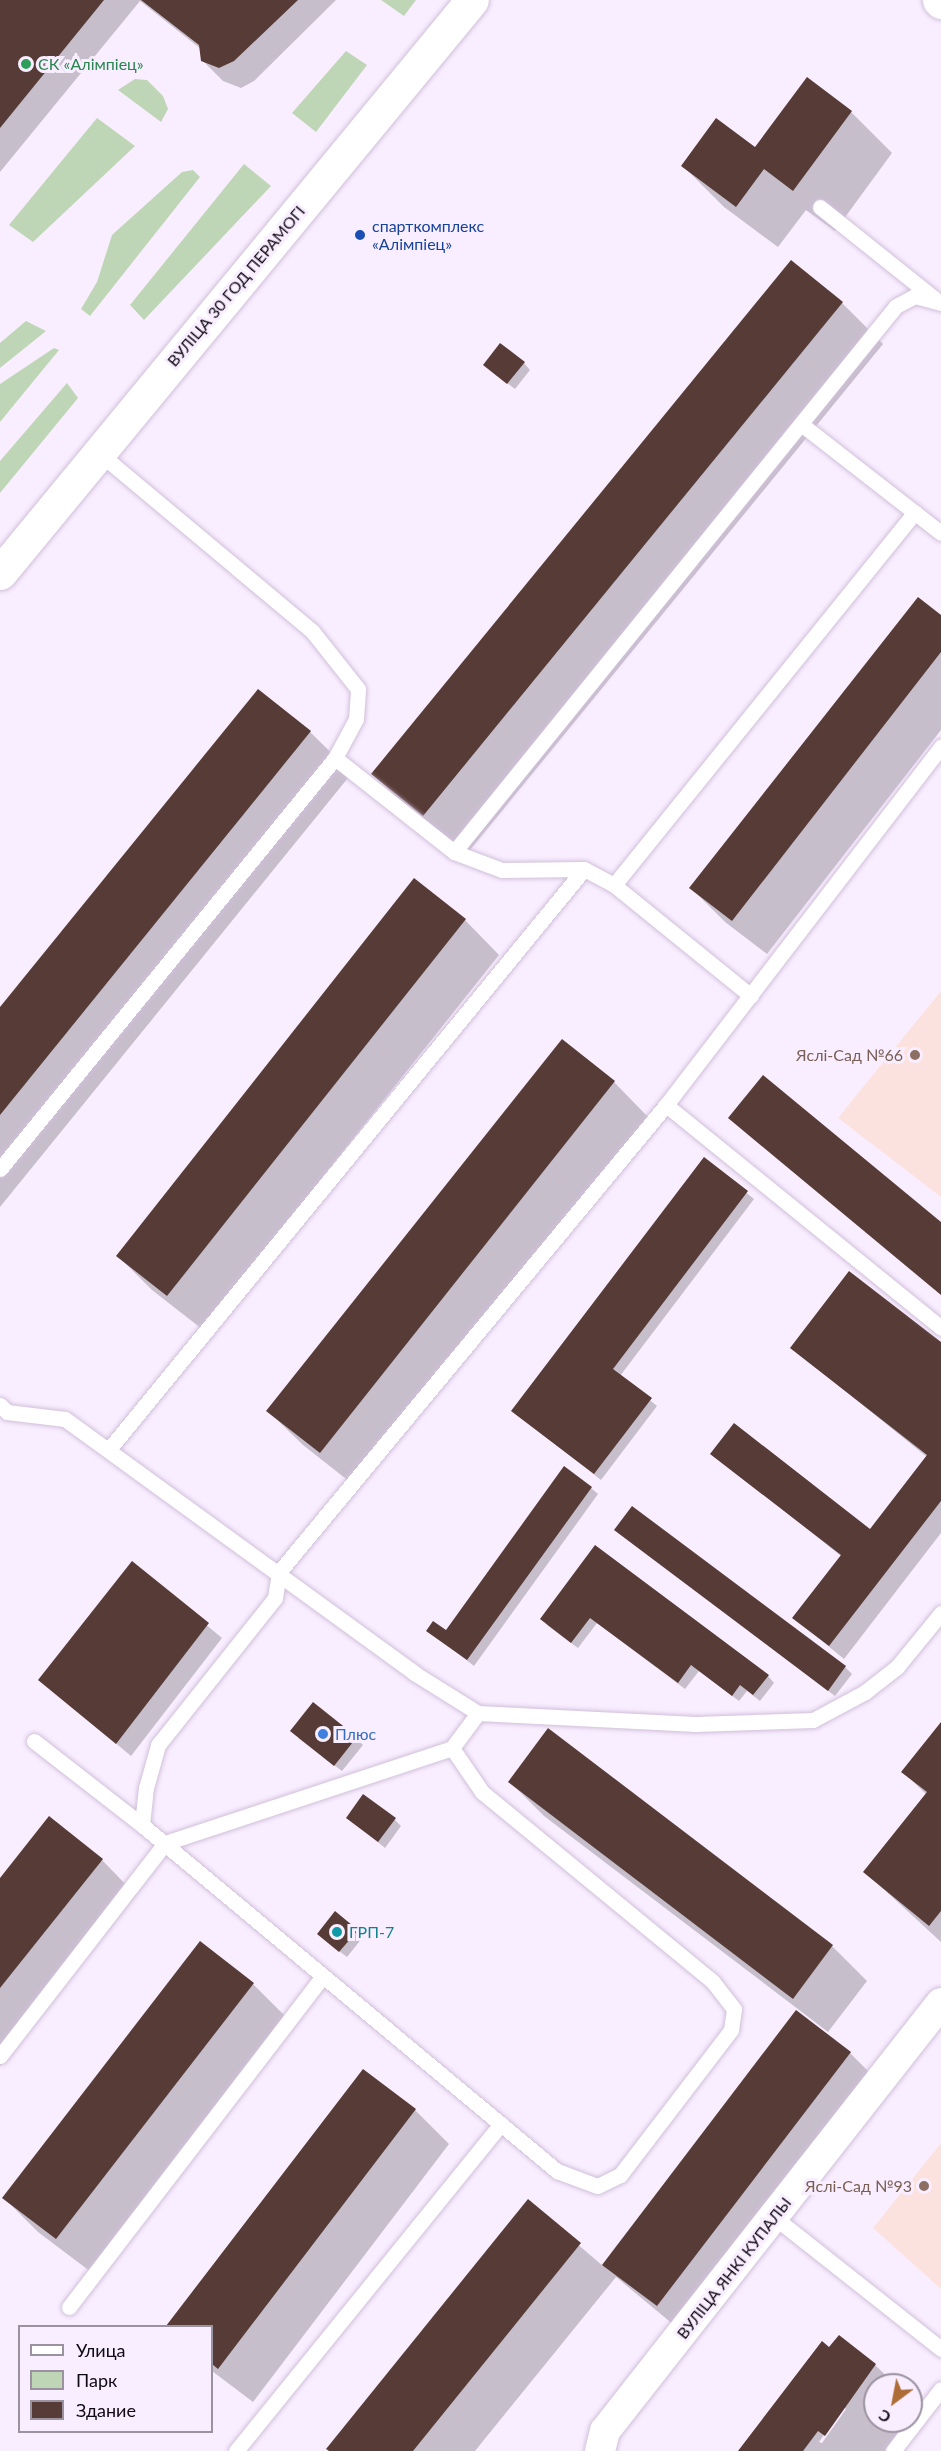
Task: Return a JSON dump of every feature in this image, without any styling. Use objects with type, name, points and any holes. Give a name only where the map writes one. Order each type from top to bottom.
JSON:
[{"type":"street","name":"ВУЛІЦА 30 ГОД ПЕРАМОГІ","points":[[0,573],[472,0]]},
{"type":"street","name":"ВУЛІЦА ЯНКІ КУПАЛЫ","points":[[600,2451],[605,2431],[941,2003]]},
{"type":"lane","points":[[820,207],[938,301]]},
{"type":"lane","points":[[454,852],[896,306],[915,296],[938,301]]},
{"type":"lane","points":[[801,424],[941,532]]},
{"type":"lane","points":[[0,1169],[335,758],[356,719],[358,688],[312,631],[98,452]]},
{"type":"lane","points":[[614,885],[915,512]]},
{"type":"lane","points":[[142,1825],[146,1788],[158,1745],[275,1598],[279,1572],[666,1105],[941,746]]},
{"type":"lane","points":[[335,758],[454,852],[502,870],[584,869],[614,885],[751,996]]},
{"type":"lane","points":[[110,1448],[584,869]]},
{"type":"lane","points":[[666,1105],[941,1328]]},
{"type":"lane","points":[[2,1413],[65,1419],[110,1448],[414,1673],[478,1713],[696,1724],[813,1720],[866,1692],[897,1666],[941,1613]]},
{"type":"lane","points":[[0,2056],[165,1843],[452,1748],[478,1713]]},
{"type":"lane","points":[[34,1741],[165,1843],[322,1977],[557,2171],[597,2186],[620,2175],[731,2030],[734,2008],[713,1982],[482,1792],[452,1748]]},
{"type":"lane","points":[[69,2307],[322,1977]]},
{"type":"lane","points":[[236,2451],[501,2124]]},
{"type":"lane","points":[[774,2217],[941,2349]]},
{"type":"lane","points":[[893,2451],[941,2389]]},
{"type":"shaded area","name":"Яслі-Сад №66","points":[[941,991],[941,1197],[838,1118]]},
{"type":"shaded area","name":"Яслі-Сад №93","points":[[941,2143],[941,2289],[873,2228]]},
{"type":"green space","points":[[381,0],[416,0],[404,16]]},
{"type":"green space","points":[[346,51],[367,65],[316,132],[292,113]]},
{"type":"green space","points":[[135,79],[147,80],[163,96],[168,109],[161,122],[118,90]]},
{"type":"green space","points":[[97,118],[135,146],[33,242],[9,225]]},
{"type":"green space","points":[[244,164],[271,186],[144,320],[130,305]]},
{"type":"green space","points":[[193,170],[200,177],[90,316],[81,309],[97,282],[112,235],[182,172]]},
{"type":"green space","points":[[26,321],[46,331],[0,368],[0,343]]},
{"type":"green space","points":[[54,348],[59,350],[0,422],[0,384]]},
{"type":"green space","points":[[67,383],[78,398],[0,493],[0,461]]},
{"type":"building","name":"СК «Алімпіец»","points":[[0,0],[104,0],[0,128]]},
{"type":"building","name":"СК «Алімпіец»","points":[[141,0],[298,0],[234,61],[219,68],[201,61],[199,45]]},
{"type":"building","points":[[807,77],[852,111],[793,191],[764,169],[736,207],[681,166],[716,118],[755,147]]},
{"type":"building","points":[[791,260],[843,302],[423,816],[371,774]]},
{"type":"building","points":[[500,343],[525,362],[507,384],[483,365]]},
{"type":"building","points":[[918,597],[941,615],[941,652],[732,921],[689,888]]},
{"type":"building","points":[[258,689],[311,731],[0,1115],[0,1007]]},
{"type":"building","points":[[414,878],[466,919],[167,1296],[116,1256]]},
{"type":"building","points":[[562,1039],[615,1081],[320,1453],[266,1411]]},
{"type":"building","points":[[763,1075],[941,1222],[941,1295],[728,1118]]},
{"type":"building","points":[[704,1157],[748,1191],[613,1369],[652,1398],[594,1474],[511,1411]]},
{"type":"building","points":[[849,1271],[941,1342],[941,1501],[829,1646],[792,1618],[841,1555],[710,1454],[734,1423],[870,1529],[927,1455],[790,1348]]},
{"type":"building","points":[[564,1466],[592,1487],[467,1660],[426,1631],[433,1621],[446,1630]]},
{"type":"building","points":[[632,1506],[846,1666],[828,1691],[614,1530]]},
{"type":"building","points":[[595,1545],[769,1675],[753,1695],[740,1685],[732,1696],[691,1665],[678,1683],[590,1618],[571,1643],[540,1619]]},
{"type":"building","points":[[132,1561],[209,1623],[116,1744],[38,1680]]},
{"type":"building","name":"Плюс","points":[[313,1702],[357,1737],[334,1766],[290,1731]]},
{"type":"building","points":[[941,1722],[941,1911],[929,1926],[863,1872],[927,1792],[901,1772]]},
{"type":"building","points":[[548,1728],[833,1945],[793,1999],[508,1782]]},
{"type":"building","points":[[363,1794],[396,1818],[378,1842],[346,1818]]},
{"type":"building","points":[[49,1816],[103,1859],[0,1988],[0,1878]]},
{"type":"building","name":"ГРП-7","points":[[335,1911],[358,1930],[339,1952],[317,1934]]},
{"type":"building","points":[[200,1941],[254,1983],[56,2239],[2,2198]]},
{"type":"building","points":[[796,2010],[851,2052],[657,2306],[602,2265]]},
{"type":"building","points":[[363,2069],[416,2109],[218,2369],[213,2365],[213,2325],[167,2325]]},
{"type":"building","points":[[528,2199],[581,2243],[413,2451],[329,2451],[326,2449]]},
{"type":"building","points":[[839,2335],[876,2364],[870,2373],[863,2373],[863,2382],[825,2436],[818,2431],[803,2451],[738,2451],[822,2341],[829,2347]]},
{"type":"place","name":"СК «Алімпіец»","points":[[26,64]]},
{"type":"place","name":"спарткомплекс «Алімпіец»","points":[[360,235]]},
{"type":"place","name":"Яслі-Сад №66","points":[[915,1055]]},
{"type":"place","name":"Плюс","points":[[323,1734]]},
{"type":"place","name":"ГРП-7","points":[[337,1932]]},
{"type":"place","name":"Яслі-Сад №93","points":[[924,2186]]}]
